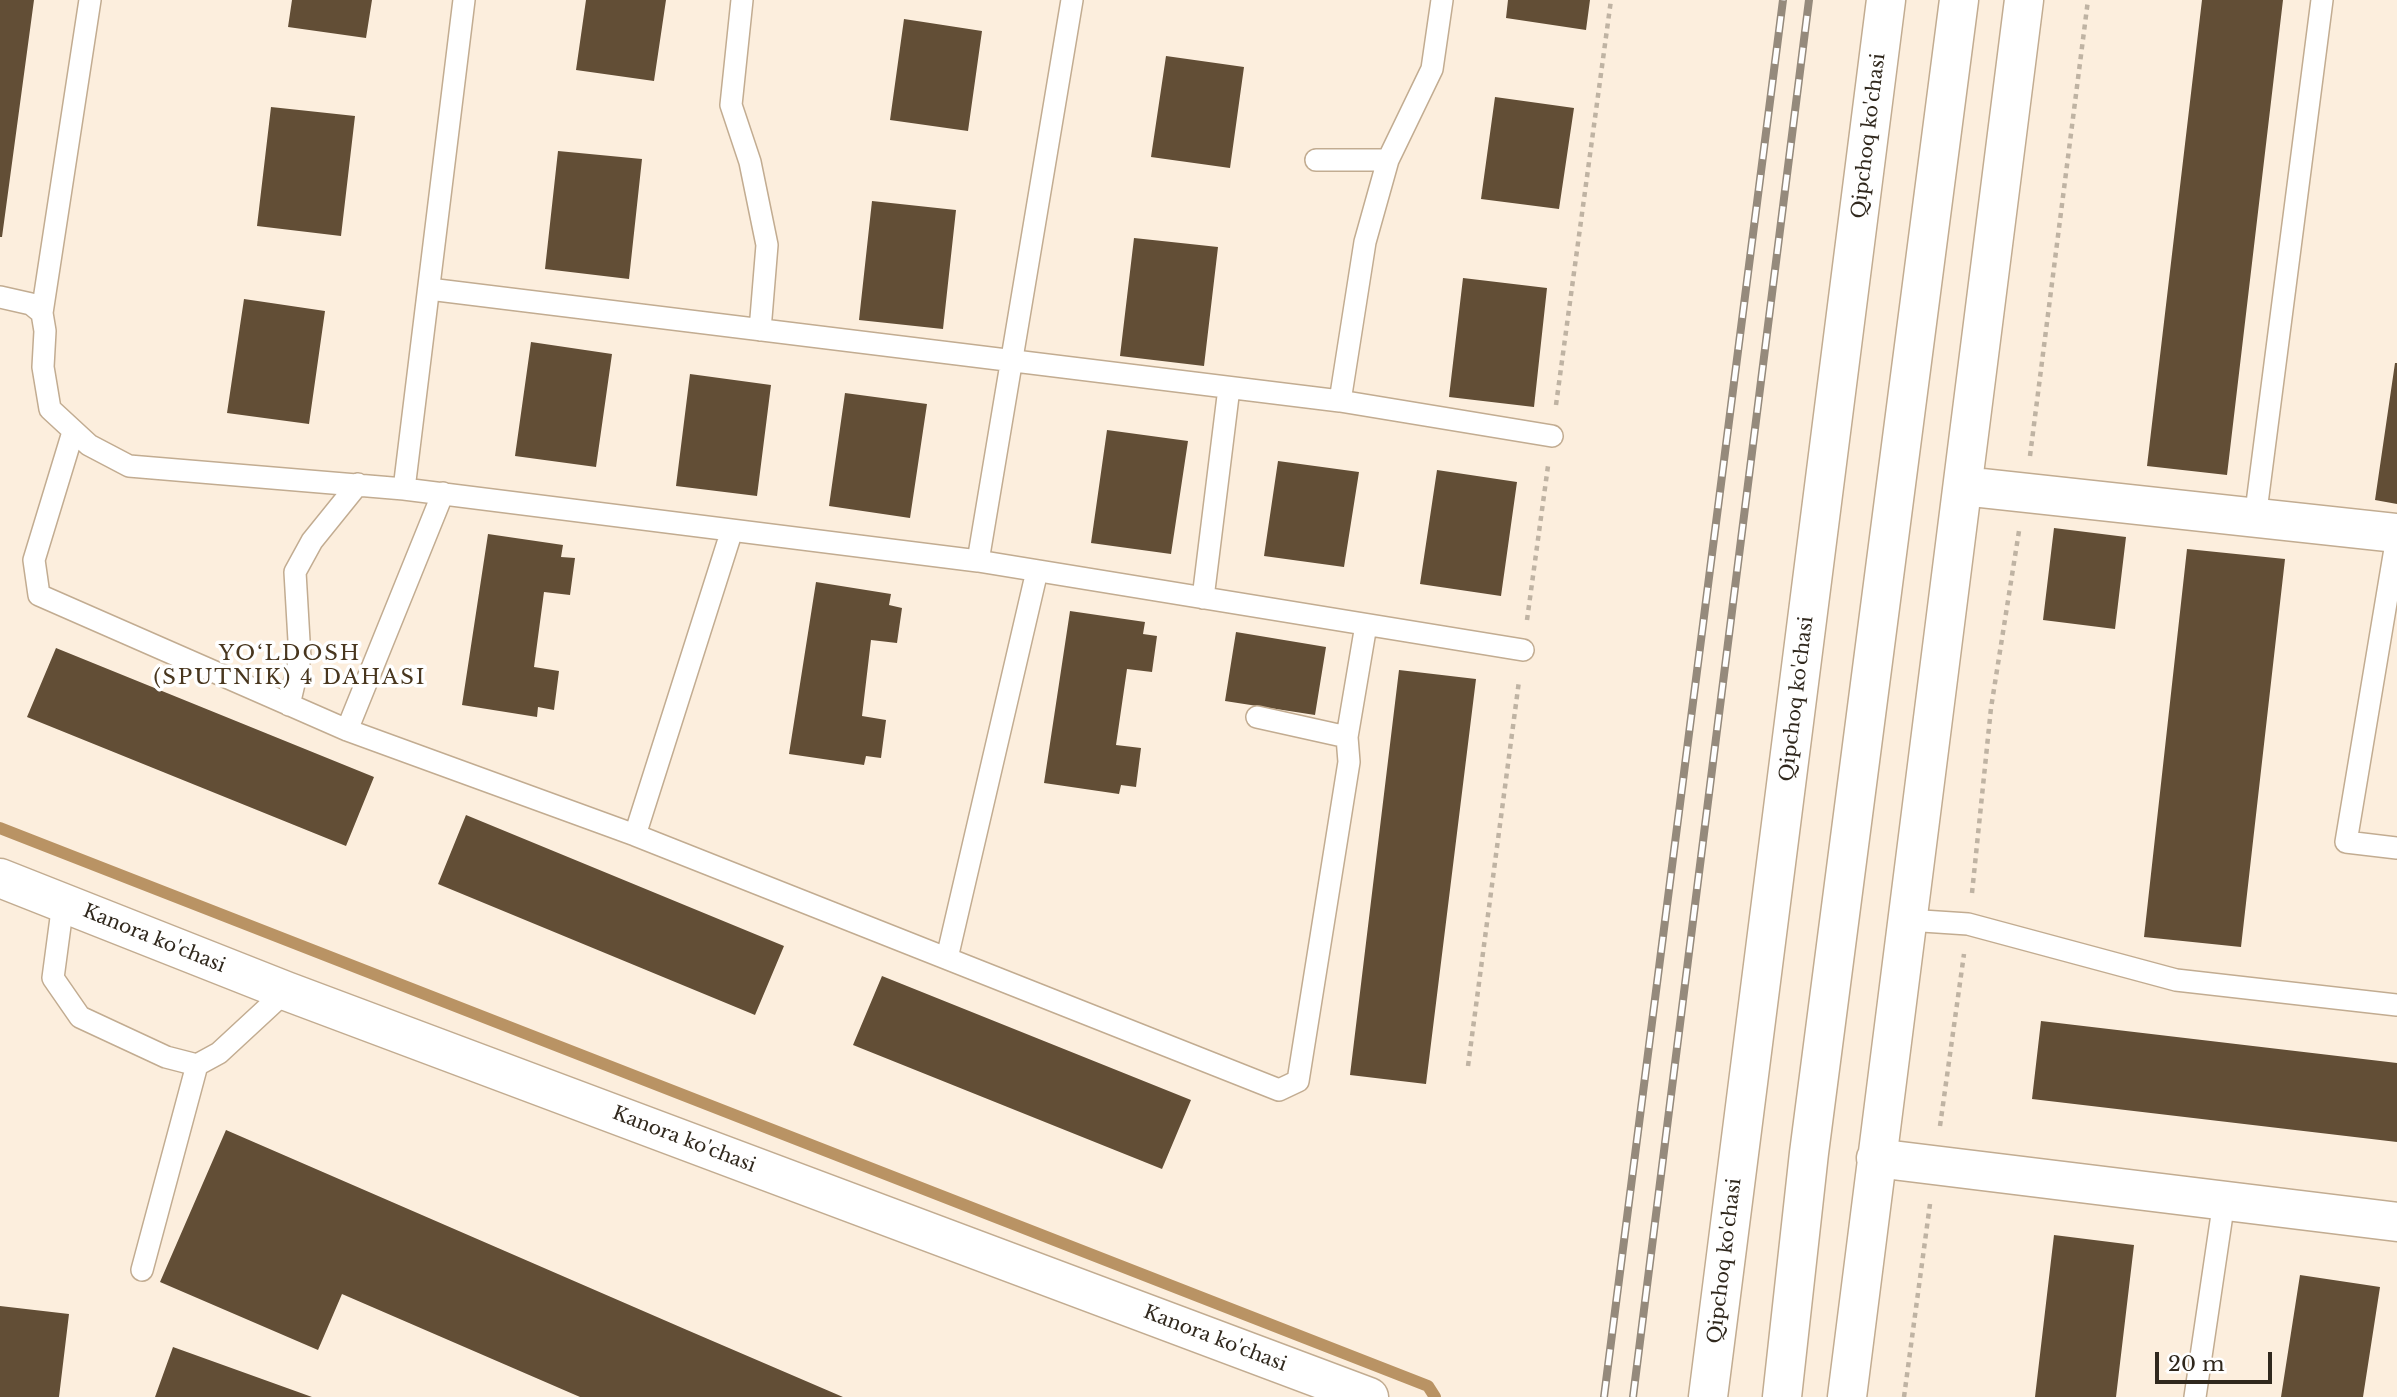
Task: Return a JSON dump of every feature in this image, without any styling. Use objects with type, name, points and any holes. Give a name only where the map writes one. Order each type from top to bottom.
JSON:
[{"type":"street","name":"Qipchoq ko'chasi","points":[[1708,1397],[1886,0]]},
{"type":"street","points":[[1782,1397],[1809,1153],[1959,0]]},
{"type":"street","points":[[1847,1397],[2024,0]]},
{"type":"street","points":[[1964,486],[2397,535]]},
{"type":"street","name":"Kanora ko'chasi","points":[[0,878],[286,991],[1370,1397]]},
{"type":"street","points":[[1876,1158],[2397,1222]]},
{"type":"lane","points":[[90,0],[42,313],[45,331],[43,367],[50,409],[73,432],[130,466],[443,493],[978,561],[1523,650]]},
{"type":"lane","points":[[404,489],[464,0]]},
{"type":"lane","points":[[742,0],[731,105],[750,162],[767,245],[760,330]]},
{"type":"lane","points":[[978,561],[1072,0]]},
{"type":"lane","points":[[1340,401],[1365,242],[1388,160],[1432,69],[1442,0]]},
{"type":"lane","points":[[2255,519],[2322,0]]},
{"type":"lane","points":[[1316,160],[1388,160]]},
{"type":"lane","points":[[429,289],[1340,401],[1552,436]]},
{"type":"lane","points":[[0,297],[31,304],[42,313]]},
{"type":"lane","points":[[1203,598],[1229,388]]},
{"type":"lane","points":[[73,432],[34,560],[39,595],[346,730],[635,835],[1279,1090],[1298,1081],[1349,762],[1346,737],[1366,625]]},
{"type":"lane","points":[[289,705],[300,658],[295,572],[312,541],[358,484]]},
{"type":"lane","points":[[346,730],[443,493]]},
{"type":"lane","points":[[635,835],[732,530]]},
{"type":"lane","points":[[2397,535],[2346,842],[2397,848]]},
{"type":"lane","points":[[947,958],[1037,571]]},
{"type":"lane","points":[[1256,717],[1346,737]]},
{"type":"lane","points":[[63,903],[53,978],[80,1017],[166,1057],[197,1065],[219,1053],[286,991]]},
{"type":"lane","points":[[1907,920],[1968,924],[2176,980],[2397,1005]]},
{"type":"lane","points":[[142,1270],[197,1065]]},
{"type":"lane","points":[[2195,1397],[2224,1202]]},
{"type":"path","points":[[1468,1066],[1611,0]]},
{"type":"path","points":[[1904,1397],[1968,924],[1991,708],[2025,494],[2088,0]]},
{"type":"building","points":[[0,0],[34,0],[2,237],[0,237]]},
{"type":"building","points":[[292,0],[372,0],[366,38],[288,27]]},
{"type":"building","points":[[586,0],[666,0],[654,81],[576,70]]},
{"type":"building","points":[[1508,0],[1590,0],[1586,30],[1506,18]]},
{"type":"building","points":[[2202,0],[2283,0],[2227,475],[2147,466]]},
{"type":"building","points":[[904,19],[982,31],[968,131],[890,120]]},
{"type":"building","points":[[1166,56],[1244,67],[1230,168],[1151,157]]},
{"type":"building","points":[[1495,97],[1574,108],[1559,209],[1481,199]]},
{"type":"building","points":[[271,107],[355,116],[341,236],[257,226]]},
{"type":"building","points":[[558,151],[642,159],[629,279],[545,269]]},
{"type":"building","points":[[872,201],[956,210],[943,329],[859,320]]},
{"type":"building","points":[[1134,238],[1218,247],[1204,366],[1120,356]]},
{"type":"building","points":[[1463,278],[1547,288],[1534,407],[1449,397]]},
{"type":"building","points":[[244,299],[325,311],[309,424],[227,413]]},
{"type":"building","points":[[531,342],[612,354],[596,467],[515,456]]},
{"type":"building","points":[[2397,363],[2397,504],[2375,500]]},
{"type":"building","points":[[690,374],[771,385],[757,496],[676,486]]},
{"type":"building","points":[[845,393],[927,404],[910,518],[829,506]]},
{"type":"building","points":[[1107,430],[1188,441],[1171,554],[1091,543]]},
{"type":"building","points":[[1278,461],[1359,472],[1344,567],[1264,556]]},
{"type":"building","points":[[1437,470],[1517,482],[1501,596],[1420,584]]},
{"type":"building","points":[[2054,528],[2126,537],[2115,629],[2043,620]]},
{"type":"building","points":[[488,534],[563,545],[561,557],[575,558],[570,595],[544,592],[534,667],[559,671],[554,710],[538,707],[537,717],[462,705]]},
{"type":"building","points":[[2187,549],[2285,559],[2241,947],[2144,937]]},
{"type":"building","points":[[816,582],[891,594],[889,605],[902,608],[897,643],[871,640],[862,716],[886,720],[881,758],[866,756],[864,765],[789,754]]},
{"type":"building","points":[[1070,611],[1145,622],[1143,634],[1157,636],[1152,672],[1127,669],[1116,745],[1141,748],[1136,787],[1121,785],[1119,794],[1044,783]]},
{"type":"building","points":[[1236,632],[1326,647],[1315,715],[1225,701]]},
{"type":"building","points":[[56,648],[374,777],[346,846],[27,717]]},
{"type":"building","points":[[1399,670],[1476,679],[1426,1084],[1350,1075]]},
{"type":"building","points":[[466,815],[784,946],[755,1015],[438,884]]},
{"type":"building","points":[[882,976],[1191,1100],[1162,1169],[853,1045]]},
{"type":"building","points":[[2041,1021],[2397,1063],[2397,1142],[2032,1099]]},
{"type":"building","points":[[226,1130],[843,1397],[580,1397],[342,1294],[318,1350],[160,1282]]},
{"type":"building","points":[[2054,1235],[2134,1245],[2116,1397],[2035,1397]]},
{"type":"building","points":[[2300,1275],[2380,1287],[2363,1397],[2281,1397]]},
{"type":"building","points":[[0,1306],[69,1314],[59,1397],[0,1397]]},
{"type":"building","points":[[173,1347],[312,1397],[155,1397]]},
{"type":"waterway","points":[[0,828],[1428,1386],[1435,1397]]},
{"type":"railway","points":[[1604,1397],[1783,0]]},
{"type":"railway","points":[[1633,1397],[1809,0]]},
{"type":"district","name":"YO‘LDOSH (SPUTNIK) 4 DAHASI","points":[[290,666]]}]
